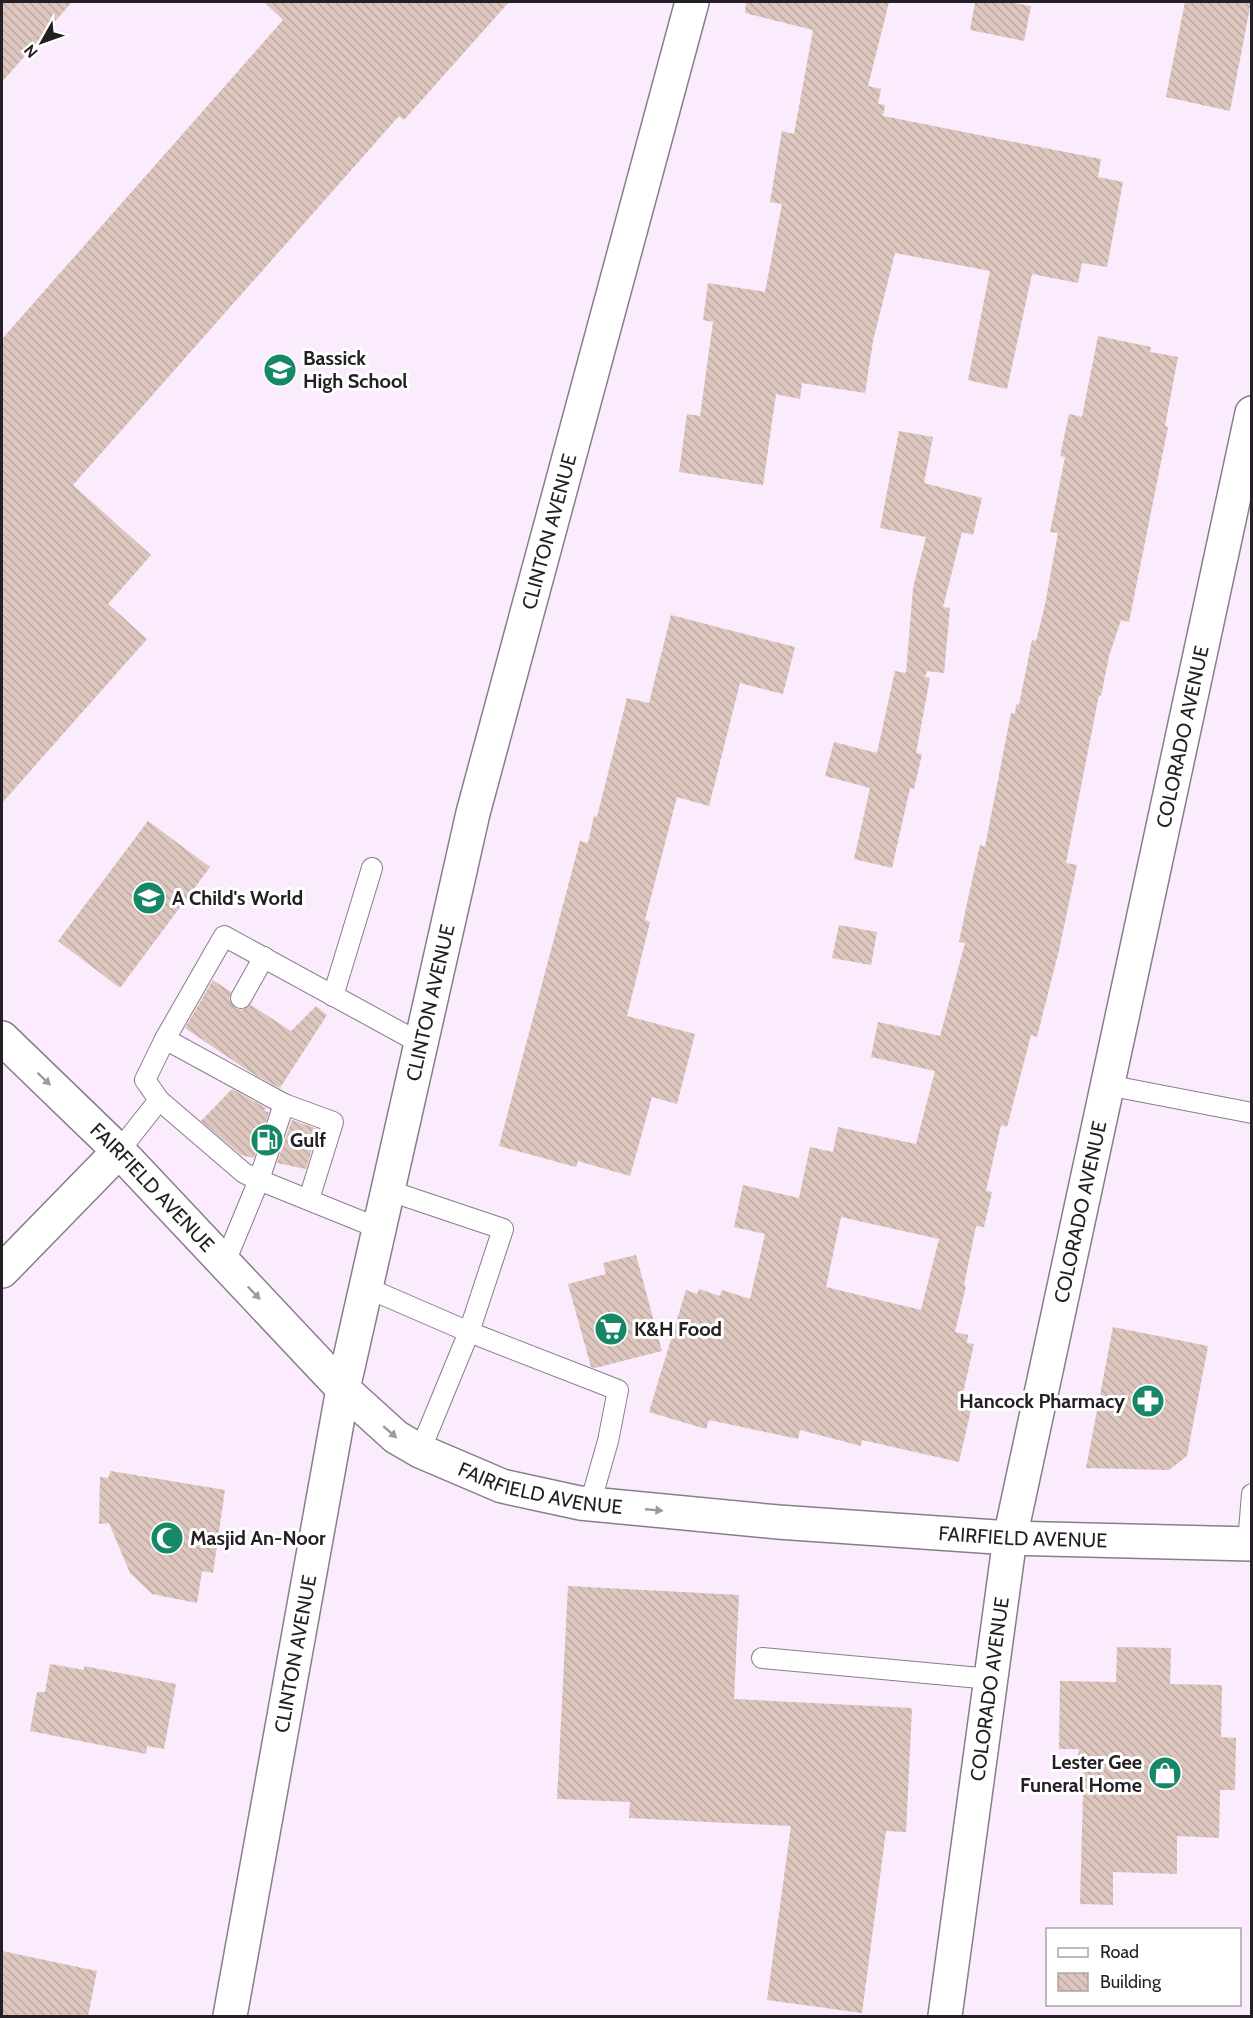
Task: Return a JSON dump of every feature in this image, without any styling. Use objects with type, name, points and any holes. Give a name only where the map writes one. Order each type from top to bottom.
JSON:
[{"type":"street","name":"CLINTON AVENUE","points":[[230,2016],[343,1389],[472,813],[692,2]]},
{"type":"street","name":"COLORADO AVENUE","points":[[945,2016],[1010,1538],[1251,413]]},
{"type":"street","name":"FAIRFIELD AVENUE","points":[[2,1038],[119,1151],[343,1389],[396,1437],[420,1451],[501,1486],[590,1504],[778,1522],[1010,1538],[1250,1544]]},
{"type":"street","points":[[2,1271],[119,1151]]},
{"type":"lane","points":[[333,996],[372,868]]},
{"type":"lane","points":[[378,1228],[244,1173],[159,1100],[146,1080],[165,1039],[224,936],[420,1044]]},
{"type":"lane","points":[[241,998],[264,957]]},
{"type":"lane","points":[[165,1039],[210,1054],[284,1104],[333,1122],[309,1199]]},
{"type":"lane","points":[[1107,1085],[1251,1113]]},
{"type":"lane","points":[[119,1151],[159,1100]]},
{"type":"lane","points":[[225,1262],[259,1179],[284,1104]]},
{"type":"lane","points":[[387,1190],[503,1229],[469,1332],[420,1451]]},
{"type":"lane","points":[[365,1287],[469,1332],[618,1390],[608,1441],[590,1504]]},
{"type":"lane","points":[[1250,1544],[1251,1494]]},
{"type":"lane","points":[[762,1658],[991,1680]]},
{"type":"building","points":[[2,2],[72,2],[2,82]]},
{"type":"building","points":[[264,2],[509,2],[404,120],[399,116],[73,485],[151,555],[108,604],[147,639],[2,803],[2,339],[283,20]]},
{"type":"building","points":[[746,2],[889,2],[868,86],[881,89],[878,104],[885,105],[883,116],[1101,159],[1098,177],[1123,182],[1107,267],[1082,263],[1078,283],[1032,274],[1007,389],[968,380],[990,271],[895,253],[873,341],[865,393],[802,383],[800,399],[776,394],[763,485],[679,472],[687,414],[700,416],[713,322],[703,320],[708,283],[765,292],[782,204],[770,202],[782,131],[794,134],[813,30],[745,13]]},
{"type":"building","points":[[975,2],[1008,2],[1031,6],[1024,41],[970,30]]},
{"type":"building","points":[[1185,2],[1251,2],[1230,111],[1166,97]]},
{"type":"building","points":[[1098,336],[1151,347],[1150,352],[1178,357],[1165,426],[1168,427],[1129,622],[1121,620],[1109,656],[1101,696],[1099,695],[1066,863],[1077,865],[1059,950],[1037,1037],[1031,1035],[1007,1127],[1001,1125],[986,1191],[992,1192],[984,1227],[976,1226],[964,1285],[966,1286],[955,1332],[968,1335],[967,1343],[974,1344],[960,1407],[971,1410],[959,1462],[862,1440],[861,1446],[800,1430],[798,1439],[709,1420],[706,1429],[649,1412],[686,1290],[697,1294],[699,1289],[720,1296],[722,1290],[750,1299],[765,1234],[734,1227],[743,1185],[799,1198],[810,1147],[833,1152],[838,1127],[916,1144],[935,1071],[871,1057],[878,1022],[940,1036],[965,943],[959,942],[980,845],[985,847],[1011,713],[1015,714],[1016,704],[1019,705],[1032,640],[1036,641],[1045,605],[1058,533],[1050,532],[1065,457],[1060,456],[1069,414],[1082,417]],"holes":[[[841,1217],[939,1239],[921,1310],[826,1287]]]},
{"type":"building","points":[[899,431],[933,437],[924,483],[982,498],[973,535],[962,532],[943,607],[950,608],[944,673],[927,671],[925,677],[930,678],[916,753],[922,754],[914,789],[910,788],[892,868],[854,859],[870,788],[825,776],[834,742],[877,753],[895,671],[906,673],[913,588],[926,537],[880,528]]},
{"type":"building","points":[[671,615],[795,647],[783,694],[740,683],[709,806],[677,797],[645,920],[650,922],[627,1016],[695,1034],[677,1104],[652,1097],[630,1176],[578,1161],[576,1167],[499,1146],[580,841],[588,843],[594,816],[597,817],[627,698],[649,703]]},
{"type":"building","points":[[148,821],[210,867],[120,988],[58,941]]},
{"type":"building","points":[[839,925],[877,932],[871,965],[832,958]]},
{"type":"building","points":[[213,980],[231,992],[229,999],[235,1008],[242,1010],[251,1005],[291,1031],[316,1006],[327,1015],[280,1088],[250,1072],[185,1028]]},
{"type":"building","points":[[232,1089],[266,1108],[264,1111],[269,1112],[254,1158],[241,1155],[201,1121]]},
{"type":"building","points":[[292,1120],[318,1129],[306,1169],[277,1163]]},
{"type":"building","name":"K&H Food","points":[[636,1255],[662,1351],[595,1368],[591,1367],[568,1284],[606,1274],[603,1263]]},
{"type":"building","name":"Hancock Pharmacy","points":[[1113,1327],[1208,1346],[1187,1456],[1169,1470],[1086,1468]]},
{"type":"building","name":"Masjid An-Noor","points":[[111,1471],[225,1490],[213,1573],[202,1571],[197,1603],[152,1594],[130,1573],[109,1523],[99,1524],[100,1477],[108,1478]]},
{"type":"building","points":[[568,1586],[739,1595],[734,1699],[912,1708],[906,1832],[886,1831],[862,2013],[767,2000],[791,1826],[629,1818],[630,1802],[557,1799]]},
{"type":"building","name":"Lester Gee Funeral Home","points":[[1117,1647],[1171,1648],[1170,1684],[1222,1685],[1221,1737],[1236,1738],[1235,1790],[1220,1790],[1219,1838],[1177,1836],[1177,1874],[1113,1872],[1113,1905],[1080,1904],[1084,1756],[1078,1756],[1079,1749],[1059,1749],[1060,1681],[1116,1682]]},
{"type":"building","points":[[50,1664],[84,1670],[84,1666],[176,1684],[164,1749],[147,1746],[146,1754],[30,1731],[37,1692],[45,1692]]},
{"type":"building","points":[[2,1951],[97,1971],[88,2016],[2,2016]]},
{"type":"place","name":"Bassick High School","points":[[280,370]]},
{"type":"place","name":"A Child's World","points":[[149,898]]},
{"type":"place","name":"Gulf","points":[[267,1140]]},
{"type":"place","name":"K&H Food","points":[[611,1329]]},
{"type":"place","name":"Hancock Pharmacy","points":[[1148,1401]]},
{"type":"place","name":"Masjid An-Noor","points":[[167,1538]]},
{"type":"place","name":"Lester Gee Funeral Home","points":[[1165,1773]]}]
